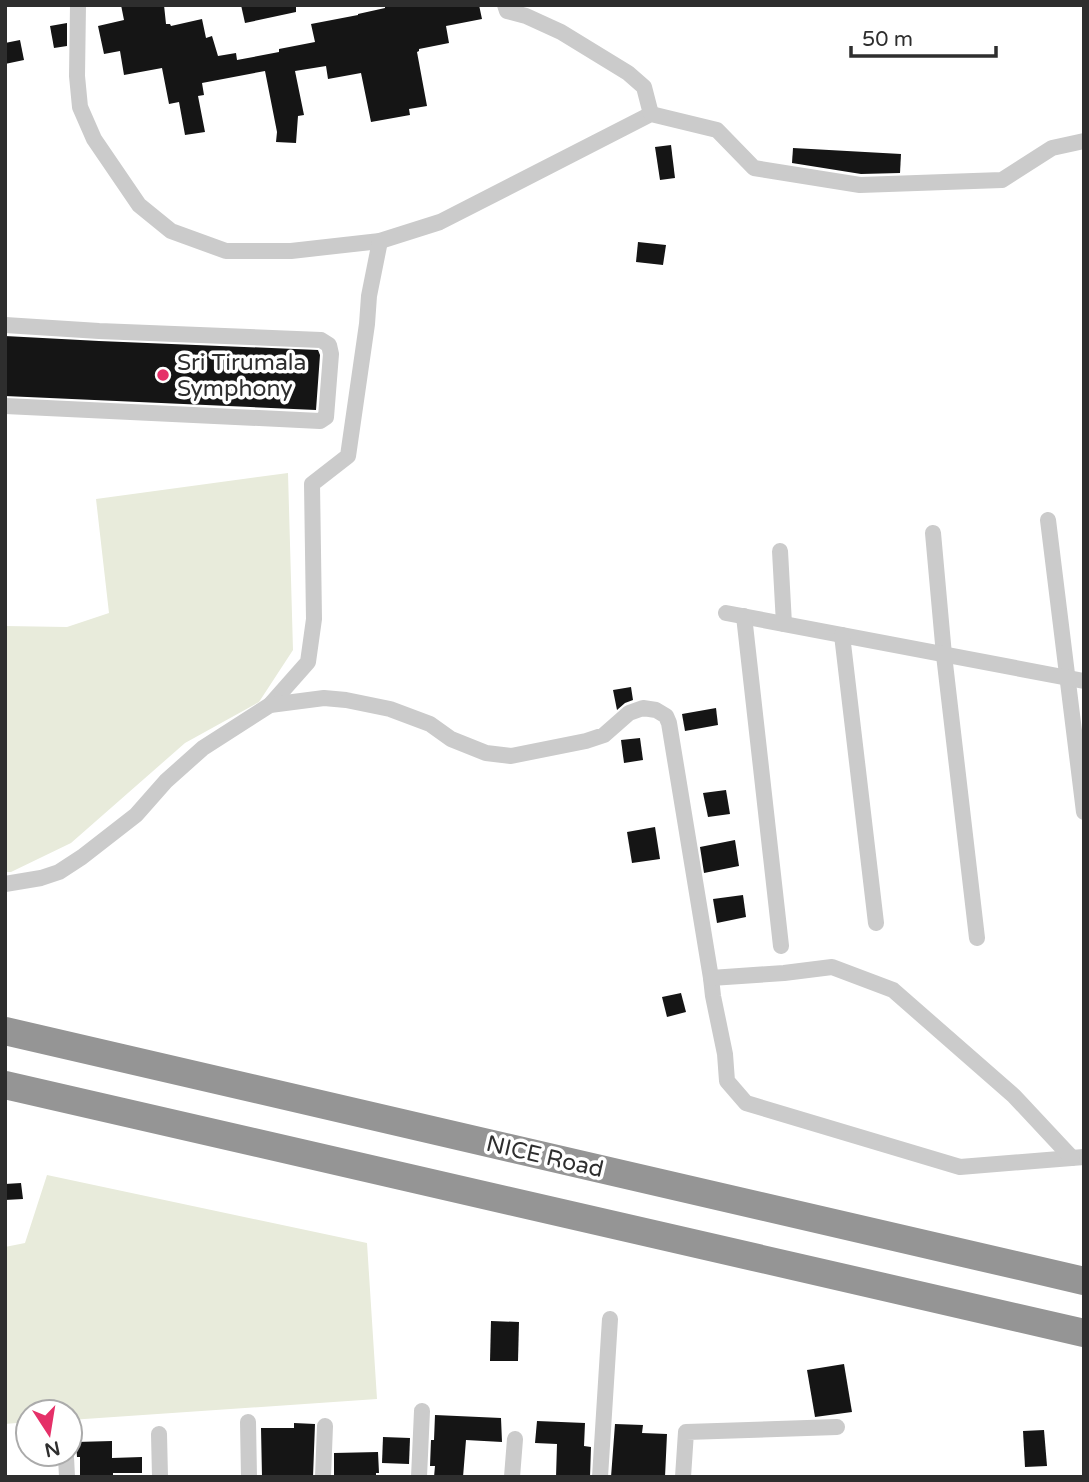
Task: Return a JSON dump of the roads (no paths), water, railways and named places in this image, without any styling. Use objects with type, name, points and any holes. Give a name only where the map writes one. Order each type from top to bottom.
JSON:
[{"type":"highway","name":"NICE Road","points":[[5,1031],[1084,1282]]},
{"type":"highway","points":[[5,1085],[1084,1333]]},
{"type":"street","points":[[78,5],[77,76],[80,107],[94,139],[139,205],[171,231],[226,251],[291,251],[380,241],[440,222],[651,114],[717,130],[754,168],[860,185],[1002,180],[1052,148],[1084,141]]},
{"type":"street","points":[[505,5],[508,11],[561,32],[628,73],[644,87],[651,114]]},
{"type":"street","points":[[5,884],[59,872],[82,857],[136,815],[166,780],[203,748],[270,705],[308,662],[314,619],[312,484],[348,456],[369,296],[380,241]]},
{"type":"street","points":[[5,325],[321,341],[329,345],[331,355],[326,417],[320,422],[5,406]]},
{"type":"street","points":[[1048,520],[1076,680],[1084,813]]},
{"type":"street","points":[[933,533],[944,655],[977,938]]},
{"type":"street","points":[[780,551],[784,624]]},
{"type":"street","points":[[726,613],[1076,680]]},
{"type":"street","points":[[744,616],[780,946]]},
{"type":"street","points":[[842,635],[876,923]]},
{"type":"street","points":[[270,705],[324,698],[390,709],[430,724],[451,739],[486,753],[511,756],[586,741],[604,735],[629,713],[643,708],[656,710],[666,716],[669,723],[713,996],[725,1054],[727,1081],[746,1103],[960,1167],[1078,1158]]},
{"type":"street","points":[[711,978],[832,967],[893,990],[1014,1096],[1078,1158]]},
{"type":"street","points":[[600,1477],[610,1319]]},
{"type":"street","points":[[419,1477],[422,1411]]},
{"type":"street","points":[[248,1422],[249,1477]]},
{"type":"street","points":[[323,1477],[325,1426]]},
{"type":"street","points":[[682,1477],[686,1432],[837,1427]]},
{"type":"street","points":[[159,1434],[160,1477]]},
{"type":"street","points":[[512,1477],[515,1439]]},
{"type":"place","name":"Sri Tirumala Symphony","points":[[163,375]]}]
